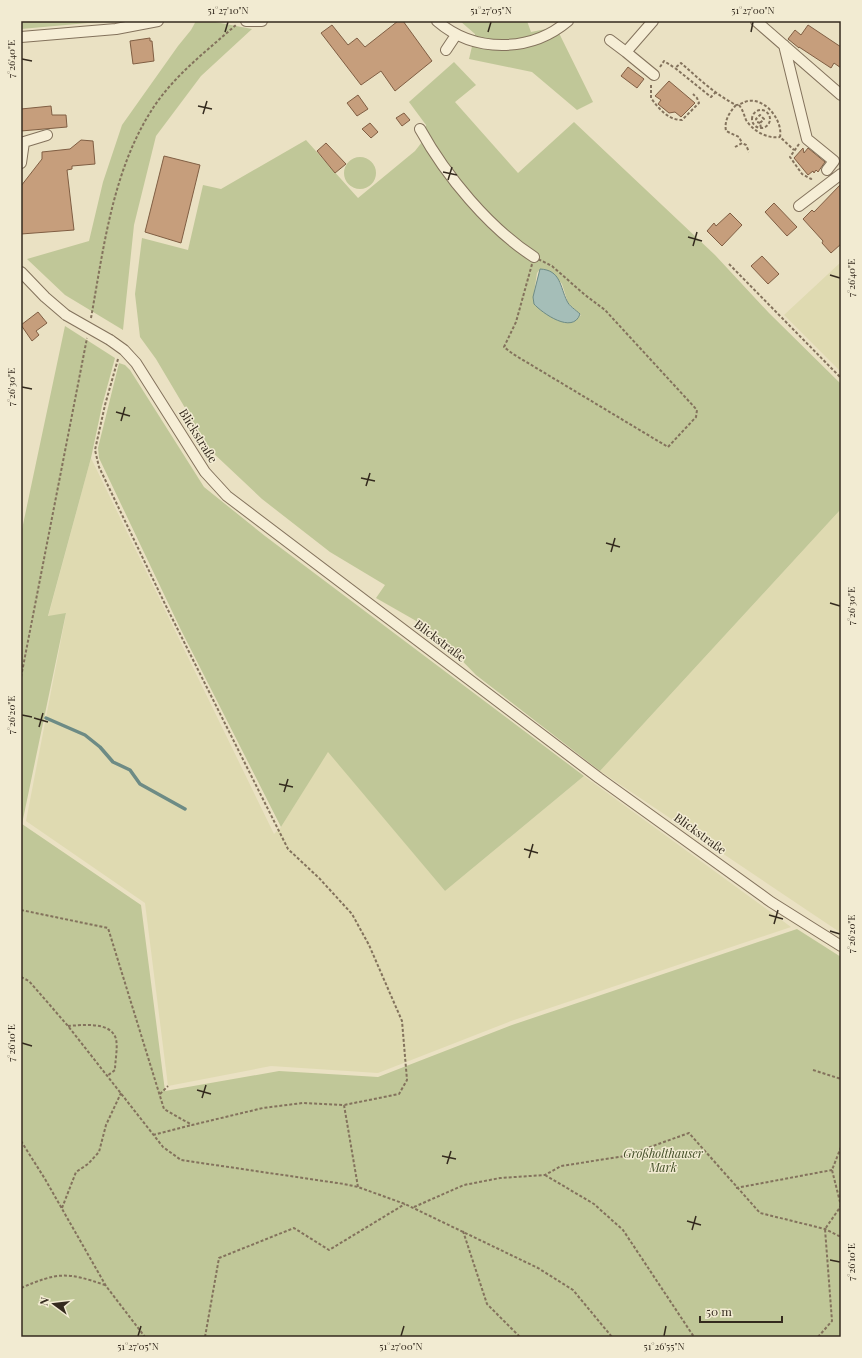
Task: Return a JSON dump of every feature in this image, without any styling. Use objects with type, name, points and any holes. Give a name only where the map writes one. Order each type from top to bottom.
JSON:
[{"type":"street","points":[[21,37],[116,29],[158,21]]},
{"type":"street","points":[[246,21],[262,21]]},
{"type":"street","points":[[437,21],[456,35],[478,42],[503,46],[513,45],[550,33],[568,21]]},
{"type":"street","points":[[626,52],[653,21]]},
{"type":"street","points":[[756,21],[841,95]]},
{"type":"street","points":[[446,50],[456,35]]},
{"type":"street","points":[[610,40],[654,75]]},
{"type":"street","points":[[784,45],[807,139],[834,161],[827,170]]},
{"type":"street","points":[[420,129],[429,145],[469,198],[494,224],[522,249],[534,257]]},
{"type":"street","points":[[21,163],[24,142],[47,135]]},
{"type":"street","points":[[799,206],[841,174]]},
{"type":"street","name":"Blickstraße","points":[[21,272],[44,297],[66,315],[110,340],[124,350],[143,374],[205,472],[227,496],[599,778],[771,902],[841,946]]},
{"type":"path","points":[[90,319],[116,193],[135,139],[156,104],[177,79],[241,21]]},
{"type":"path","points":[[693,94],[697,98],[698,103],[688,116],[682,120],[669,117],[651,98],[650,88],[654,75],[664,61],[676,68],[711,97],[716,92]]},
{"type":"path","points":[[676,68],[681,63],[716,92],[736,105],[747,101],[766,107],[778,121],[781,130],[780,137]]},
{"type":"path","points":[[736,105],[727,117],[725,128],[726,131],[739,137],[742,143],[746,145],[749,152]]},
{"type":"path","points":[[739,105],[745,118],[753,127],[766,136],[772,138],[780,137]]},
{"type":"path","points":[[760,110],[767,113],[770,121],[768,126],[761,128],[753,127],[751,120],[754,112],[760,110]]},
{"type":"path","points":[[760,110],[760,115],[763,116],[764,120],[770,121]]},
{"type":"path","points":[[751,120],[756,119],[760,115]]},
{"type":"path","points":[[756,119],[761,128]]},
{"type":"path","points":[[760,124],[764,120]]},
{"type":"path","points":[[780,137],[794,150]]},
{"type":"path","points":[[807,139],[794,150],[790,157],[796,168],[806,177],[811,179],[813,177]]},
{"type":"path","points":[[735,147],[742,143]]},
{"type":"path","points":[[534,257],[552,266],[606,310],[698,410],[696,417],[668,447],[513,354],[504,347],[516,322],[534,257]]},
{"type":"path","points":[[729,264],[841,378]]},
{"type":"path","points":[[21,677],[87,334]]},
{"type":"path","points":[[124,350],[117,362],[105,405],[95,450],[99,467],[164,604],[288,849],[319,878],[352,914],[369,945],[402,1021],[406,1080],[399,1094],[344,1105],[303,1103],[270,1107],[153,1135]]},
{"type":"path","points":[[21,910],[108,928],[164,1109],[192,1125]]},
{"type":"path","points":[[21,977],[29,981],[68,1026],[163,1147],[181,1160],[318,1179],[358,1187],[414,1207],[538,1268],[573,1290],[612,1337]]},
{"type":"path","points":[[68,1026],[89,1024],[109,1030],[116,1039],[115,1070],[107,1076]]},
{"type":"path","points":[[813,1070],[841,1078]]},
{"type":"path","points":[[160,1094],[168,1086]]},
{"type":"path","points":[[62,1208],[76,1172],[88,1164],[99,1152],[106,1125],[121,1093]]},
{"type":"path","points":[[344,1105],[358,1187]]},
{"type":"path","points":[[414,1207],[464,1185],[500,1178],[544,1175],[561,1166],[625,1156],[689,1133],[736,1188],[760,1213],[825,1229],[841,1238]]},
{"type":"path","points":[[21,1142],[62,1208],[106,1286],[145,1337]]},
{"type":"path","points":[[818,1337],[832,1321],[825,1229],[841,1206],[832,1170],[841,1147]]},
{"type":"path","points":[[736,1188],[832,1170]]},
{"type":"path","points":[[544,1175],[594,1204],[623,1230],[694,1337]]},
{"type":"path","points":[[205,1337],[219,1258],[294,1228],[328,1250],[405,1204]]},
{"type":"path","points":[[463,1231],[487,1304],[520,1337]]},
{"type":"path","points":[[21,1288],[44,1278],[65,1274],[85,1278],[106,1286]]},
{"type":"shaded area","points":[[841,262],[841,372],[784,315]]},
{"type":"shaded area","points":[[91,458],[274,834],[281,827],[328,751],[445,891],[584,776],[791,927],[511,1021],[378,1073],[271,1066],[168,1086],[145,903],[26,821],[66,614],[48,617]]},
{"type":"shaded area","points":[[841,509],[841,933],[600,771]]},
{"type":"green space","points":[[110,21],[21,29],[21,22]]},
{"type":"green space","points":[[196,21],[210,21],[252,29],[201,76],[156,136],[134,225],[123,330],[65,295],[27,259],[89,241],[103,182],[122,125]]},
{"type":"green space","points":[[460,21],[527,21],[531,32],[556,27],[593,102],[577,110],[532,72],[469,59],[475,34]]},
{"type":"green space","points":[[454,62],[476,85],[455,102],[518,173],[574,122],[715,255],[769,313],[841,384],[841,509],[600,771],[476,675],[432,630],[376,598],[385,585],[330,552],[262,499],[210,450],[156,359],[140,337],[135,294],[142,238],[188,250],[203,185],[221,189],[306,140],[358,198],[415,151],[422,142],[426,125],[409,102]],"holes":[[[540,269],[554,274],[562,284],[568,303],[581,315],[573,322],[562,322],[533,300],[537,273]]]},
{"type":"green space","points":[[357,157],[363,157],[373,164],[376,173],[375,179],[369,186],[363,189],[357,189],[347,182],[344,176],[344,170],[351,160]]},
{"type":"green space","name":"Großholthauser Mark","points":[[65,326],[115,358],[102,406],[91,458],[48,616],[66,613],[22,824],[141,905],[165,1091],[279,1071],[378,1077],[512,1025],[797,929],[841,957],[841,1337],[21,1337],[21,534]]},
{"type":"green space","points":[[119,363],[125,365],[130,370],[204,487],[265,536],[584,776],[445,891],[328,752],[281,827],[181,630],[99,458],[98,448]]},
{"type":"water","points":[[540,269],[552,272],[559,280],[568,303],[580,314],[576,320],[571,323],[557,320],[550,317],[534,304],[533,297]]},
{"type":"building","points":[[398,21],[403,21],[432,61],[395,91],[381,71],[361,85],[321,33],[332,25],[348,45],[357,38],[365,47]]},
{"type":"building","points":[[808,25],[841,47],[841,68],[834,63],[831,68],[799,48],[788,39],[795,30],[801,35]]},
{"type":"building","points":[[150,38],[150,41],[152,41],[154,61],[133,64],[130,41]]},
{"type":"building","points":[[628,67],[644,79],[637,88],[621,76]]},
{"type":"building","points":[[669,81],[695,103],[681,117],[675,112],[669,113],[658,104],[661,100],[655,96]]},
{"type":"building","points":[[358,95],[368,109],[357,116],[347,103]]},
{"type":"building","points":[[51,106],[52,115],[66,115],[67,127],[21,131],[21,109]]},
{"type":"building","points":[[404,113],[410,120],[402,126],[396,118]]},
{"type":"building","points":[[370,123],[378,132],[371,138],[362,129]]},
{"type":"building","points":[[81,140],[93,141],[95,164],[72,166],[72,169],[67,170],[74,230],[21,234],[21,186],[42,159],[42,152],[70,149]]},
{"type":"building","points":[[326,143],[346,164],[335,173],[317,151]]},
{"type":"building","points":[[803,148],[804,153],[808,148],[825,162],[818,172],[816,170],[814,173],[813,171],[808,175],[794,158]]},
{"type":"building","points":[[164,156],[200,165],[181,243],[145,232]]},
{"type":"building","points":[[841,184],[841,244],[831,253],[822,243],[823,241],[803,219],[812,210],[814,212]]},
{"type":"building","points":[[774,203],[797,227],[787,236],[765,212]]},
{"type":"building","points":[[730,213],[742,225],[722,246],[707,231],[714,223],[716,226]]},
{"type":"building","points":[[762,256],[779,274],[768,284],[751,266]]},
{"type":"building","points":[[38,312],[47,323],[36,331],[39,335],[32,341],[21,325]]},
{"type":"waterway","points":[[46,718],[85,735],[100,747],[113,762],[130,770],[140,784],[185,809]]}]
